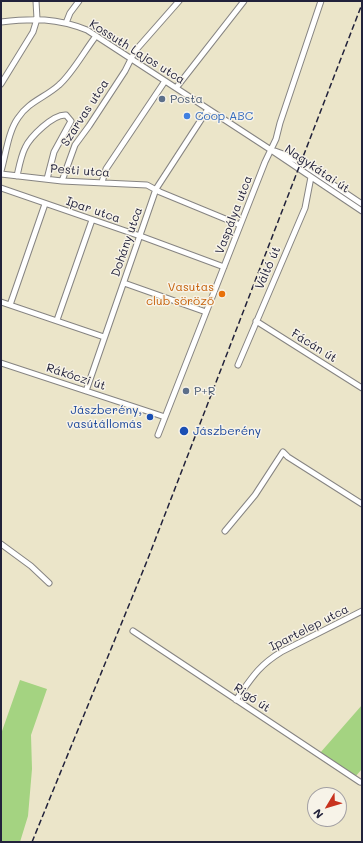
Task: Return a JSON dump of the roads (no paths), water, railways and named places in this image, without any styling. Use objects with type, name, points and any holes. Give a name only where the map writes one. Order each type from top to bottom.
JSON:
[{"type":"street","points":[[1,84],[33,32],[37,19],[36,1]]},
{"type":"street","points":[[66,23],[70,13],[79,1]]},
{"type":"street","name":"Szarvas utca","points":[[62,181],[75,145],[89,126],[136,51],[179,1]]},
{"type":"street","points":[[176,88],[244,1]]},
{"type":"street","name":"Vaspálya utca","points":[[158,435],[240,226],[276,139],[321,1]]},
{"type":"street","name":"Kossuth Lajos utca","points":[[1,22],[37,19],[66,23],[87,30],[271,150]]},
{"type":"street","points":[[1,171],[12,131],[18,118],[29,105],[49,94],[61,84],[96,36]]},
{"type":"street","points":[[102,182],[106,169],[165,81]]},
{"type":"street","name":"Dohány utca","points":[[86,391],[156,189],[208,109]]},
{"type":"street","points":[[17,176],[23,151],[32,136],[53,119],[62,115],[66,116],[70,118],[71,121],[54,152],[47,179]]},
{"type":"street","name":"Nagykátai út","points":[[271,150],[362,212]]},
{"type":"street","name":"Nagykátai út","points":[[271,150],[286,155],[301,163],[362,204]]},
{"type":"street","name":"Pesti utca","points":[[1,174],[62,181],[147,185],[240,226]]},
{"type":"street","name":"Váltó út","points":[[238,365],[305,208],[311,177]]},
{"type":"street","name":"Ipar utca","points":[[1,188],[224,267]]},
{"type":"street","points":[[10,305],[45,204]]},
{"type":"street","points":[[57,320],[92,220]]},
{"type":"street","points":[[124,283],[206,312]]},
{"type":"street","points":[[1,302],[104,337]]},
{"type":"street","name":"Fácán út","points":[[256,321],[362,388]]},
{"type":"street","name":"Rákóczi út","points":[[1,363],[165,417]]},
{"type":"street","points":[[225,531],[255,495],[283,452],[288,457],[362,504]]},
{"type":"street","points":[[1,544],[31,566],[49,583]]},
{"type":"street","name":"Ipartelep utca","points":[[236,700],[257,670],[269,659],[362,611]]},
{"type":"street","name":"Rigó út","points":[[133,631],[360,782]]},
{"type":"railway","points":[[32,842],[147,561],[362,4]]},
{"type":"place","name":"Posta","points":[[162,99]]},
{"type":"place","name":"Coop ABC","points":[[187,116]]},
{"type":"place","name":"Vasutas club söröző","points":[[222,294]]},
{"type":"place","name":"P+R","points":[[186,391]]},
{"type":"place","name":"Jászberény, vasútállomás","points":[[150,417]]},
{"type":"place","name":"Jászberény","points":[[184,431]]}]
